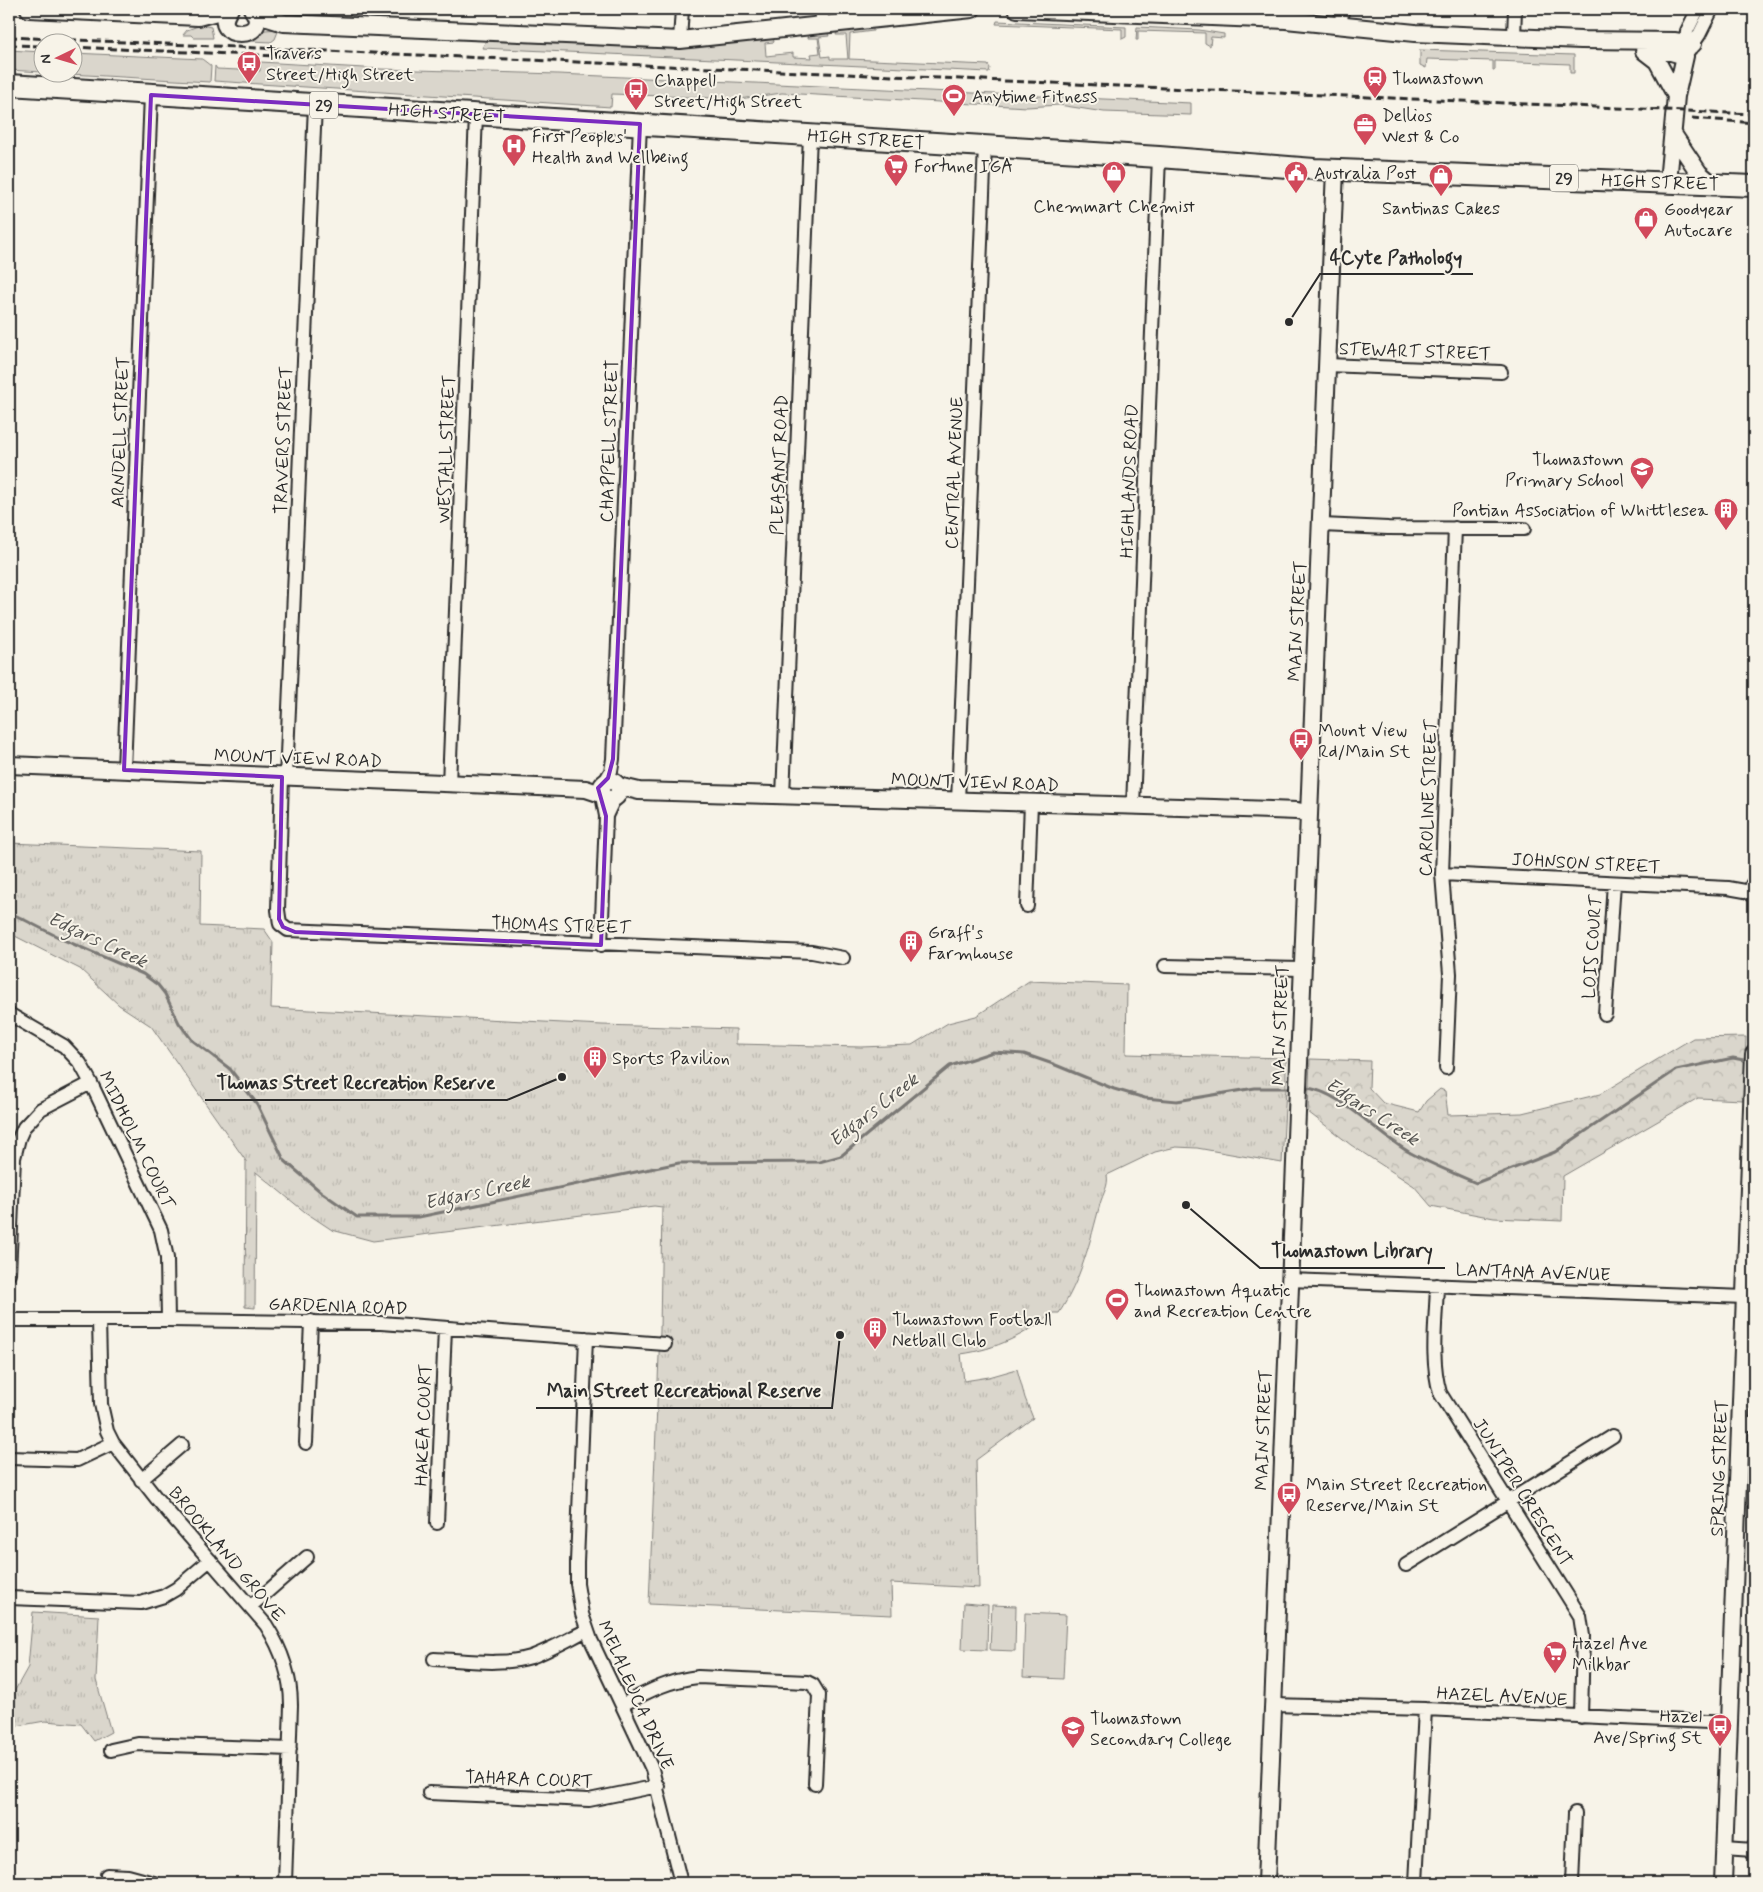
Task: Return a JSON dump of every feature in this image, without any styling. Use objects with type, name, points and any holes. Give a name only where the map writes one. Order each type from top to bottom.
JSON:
[{"type":"main road","name":"HIGH STREET","points":[[9,86],[1335,169],[1754,186]]},
{"type":"street","points":[[29,9],[198,17],[229,9]]},
{"type":"street","points":[[228,28],[226,19],[229,9]]},
{"type":"street","points":[[680,40],[682,9]]},
{"type":"street","points":[[198,17],[228,28],[238,34],[284,23],[680,40],[822,17],[972,9]]},
{"type":"street","points":[[1016,9],[1176,12],[1286,20],[1341,17],[1415,33],[1581,40],[1643,40],[1688,48]]},
{"type":"street","points":[[1514,37],[1515,9]]},
{"type":"street","points":[[1581,40],[1644,50],[1671,52],[1688,48],[1699,35],[1712,9]]},
{"type":"street","points":[[250,31],[255,23],[253,11]]},
{"type":"street","points":[[253,11],[284,23]]},
{"type":"street","points":[[1668,182],[1676,96],[1688,48],[1687,31],[1695,11]]},
{"type":"street","points":[[1644,50],[1657,61],[1676,96]]},
{"type":"street","name":"ARNDELL STREET","points":[[124,770],[151,95]]},
{"type":"street","name":"TRAVERS STREET","points":[[280,924],[278,910],[315,104]]},
{"type":"street","name":"WESTALL STREET","points":[[449,784],[476,114]]},
{"type":"street","name":"CHAPPELL STREET","points":[[607,790],[613,759],[640,124]]},
{"type":"street","points":[[1673,134],[1700,173],[1712,184]]},
{"type":"street","name":"PLEASANT ROAD","points":[[784,796],[810,135]]},
{"type":"street","name":"CENTRAL AVENUE","points":[[958,801],[985,146]]},
{"type":"street","name":"HIGHLANDS ROAD","points":[[1133,806],[1159,157]]},
{"type":"street","name":"MAIN STREET","points":[[1266,1883],[1335,169]]},
{"type":"street","name":"STEWART STREET","points":[[1327,365],[1501,372]]},
{"type":"street","points":[[1322,525],[1524,530]]},
{"type":"street","name":"CAROLINE STREET","points":[[1446,1068],[1450,974],[1442,874],[1455,528]]},
{"type":"street","name":"MOUNT VIEW ROAD","points":[[9,765],[607,790],[1297,811],[1309,814]]},
{"type":"street","points":[[601,945],[607,790]]},
{"type":"street","points":[[1027,906],[1031,803]]},
{"type":"street","name":"JOHNSON STREET","points":[[1442,874],[1728,888],[1745,891],[1754,895]]},
{"type":"street","name":"LOIS COURT","points":[[1605,1014],[1614,882]]},
{"type":"street","points":[[1754,884],[1754,895]]},
{"type":"street","name":"JOHNSON STREET","points":[[1728,888],[1754,884]]},
{"type":"street","name":"THOMAS STREET","points":[[280,924],[288,930],[296,932],[812,952],[843,958]]},
{"type":"street","points":[[1166,966],[1302,969]]},
{"type":"street","name":"MIDHOLM COURT","points":[[9,1014],[64,1046],[76,1058],[91,1083],[161,1230],[167,1258],[168,1320]]},
{"type":"street","name":"SPRING STREET","points":[[1723,1883],[1730,1723],[1748,1424],[1745,1297],[1751,1237],[1754,1054]]},
{"type":"street","points":[[9,1274],[14,1158],[18,1138],[24,1127],[41,1109],[91,1083]]},
{"type":"street","name":"LANTANA AVENUE","points":[[1289,1280],[1745,1297]]},
{"type":"street","name":"JUNIPER CRESCENT","points":[[1437,1286],[1434,1344],[1435,1373],[1440,1393],[1580,1616],[1583,1636],[1581,1717]]},
{"type":"street","name":"GARDENIA ROAD","points":[[9,1320],[381,1323],[665,1344]]},
{"type":"street","name":"BROOKLAND GROVE","points":[[100,1320],[101,1404],[107,1431],[113,1443],[141,1480],[251,1606],[278,1643],[289,1676],[291,1690],[290,1749],[285,1883]]},
{"type":"street","points":[[306,1443],[310,1321]]},
{"type":"street","name":"HAKEA COURT","points":[[437,1523],[445,1328]]},
{"type":"street","name":"MELALEUCA DRIVE","points":[[586,1338],[577,1584],[582,1614],[587,1630],[652,1768],[681,1883]]},
{"type":"street","points":[[1406,1565],[1613,1436]]},
{"type":"street","points":[[9,1458],[77,1460],[113,1443]]},
{"type":"street","points":[[141,1480],[182,1445]]},
{"type":"street","points":[[251,1606],[307,1558]]},
{"type":"street","points":[[9,1598],[141,1603],[164,1596],[176,1589],[210,1560]]},
{"type":"street","points":[[434,1659],[514,1660],[530,1657],[587,1630]]},
{"type":"street","points":[[622,1705],[653,1689],[680,1679],[698,1677],[807,1682],[813,1685],[819,1695],[815,1784]]},
{"type":"street","name":"HAZEL AVENUE","points":[[1272,1705],[1425,1709],[1730,1723]]},
{"type":"street","points":[[1416,1883],[1425,1709]]},
{"type":"street","points":[[111,1750],[138,1744],[290,1749]]},
{"type":"street","name":"TAHARA COURT","points":[[429,1794],[589,1800],[658,1786]]},
{"type":"street","points":[[1572,1883],[1575,1813]]},
{"type":"street","points":[[1725,1848],[1754,1850]]},
{"type":"street","points":[[107,1875],[128,1876],[154,1883]]},
{"type":"highlighted area","points":[[151,95],[640,124],[613,759],[608,778],[598,788],[606,816],[601,945],[295,932],[283,927],[279,919],[282,777],[124,770]]},
{"type":"green space","points":[[997,21],[1126,27],[1126,37],[1122,39],[1122,29],[996,24]]},
{"type":"green space","points":[[201,25],[211,27],[213,38],[194,38],[191,35],[183,35],[187,30]]},
{"type":"green space","points":[[873,26],[873,31],[850,34],[849,59],[988,65],[990,68],[989,72],[482,48],[487,39],[773,37],[774,42],[765,43],[766,56],[793,53],[793,57],[812,58],[811,54],[820,53],[818,38],[808,38],[809,33],[827,31],[829,36],[819,37],[822,57],[830,56],[830,59],[848,59],[846,35],[836,35],[838,30]]},
{"type":"green space","points":[[1137,27],[1199,30],[1224,34],[1224,38],[1211,37],[1210,46],[1205,43],[1205,33],[1138,31],[1138,40],[1136,40]]},
{"type":"green space","points":[[279,29],[275,39],[271,42],[251,41],[251,39],[259,36],[259,33],[265,30]]},
{"type":"green space","points":[[9,50],[32,51],[32,71],[9,70]]},
{"type":"green space","points":[[1420,50],[1574,55],[1574,73],[1570,73],[1570,64],[1495,61],[1495,70],[1493,70],[1493,61],[1427,59],[1426,68],[1420,65]]},
{"type":"green space","points":[[82,53],[202,59],[211,66],[210,82],[82,75]]},
{"type":"green space","points":[[260,62],[381,69],[558,74],[1191,103],[1191,115],[1104,112],[1059,105],[1027,107],[782,93],[739,99],[612,94],[611,107],[214,81],[215,66],[217,69],[260,71]]},
{"type":"green space","points":[[9,843],[201,851],[200,926],[264,929],[273,942],[271,1008],[602,1025],[736,1029],[736,1044],[861,1047],[912,1045],[948,1023],[976,1016],[1029,981],[1127,985],[1126,1054],[1286,1058],[1282,1163],[1197,1148],[1176,1147],[1155,1152],[1107,1175],[1106,1186],[1084,1260],[1067,1300],[1059,1313],[1053,1313],[1032,1328],[999,1345],[961,1354],[964,1381],[989,1377],[1017,1369],[1033,1418],[976,1460],[979,1588],[891,1583],[892,1615],[649,1604],[660,1331],[662,1207],[654,1206],[373,1241],[332,1230],[305,1212],[256,1172],[255,1308],[245,1307],[246,1161],[151,1026],[119,1005],[80,969],[9,933]]},
{"type":"green space","points":[[1746,1037],[1743,1100],[1698,1098],[1563,1176],[1562,1221],[1494,1218],[1431,1206],[1414,1186],[1351,1145],[1308,1112],[1310,1059],[1370,1061],[1369,1088],[1383,1103],[1419,1112],[1426,1101],[1440,1089],[1445,1091],[1448,1115],[1522,1113],[1600,1094],[1693,1038]]},
{"type":"green space","points":[[964,1603],[988,1605],[987,1650],[962,1649]]},
{"type":"green space","points":[[992,1605],[1016,1606],[1015,1651],[990,1650]]},
{"type":"green space","points":[[33,1612],[99,1616],[96,1680],[111,1732],[94,1741],[81,1724],[45,1721],[11,1727],[9,1701],[28,1667]]},
{"type":"green space","points":[[1025,1613],[1066,1615],[1063,1679],[1023,1677]]},
{"type":"waterway","name":"Edgars Creek","points":[[9,912],[64,940],[143,974],[158,985],[165,994],[179,1023],[192,1040],[230,1069],[257,1104],[284,1160],[321,1192],[357,1217],[419,1217],[679,1163],[819,1162],[841,1156],[950,1066],[993,1052],[1024,1054],[1114,1089],[1145,1098],[1177,1101],[1255,1088],[1293,1088]]},
{"type":"waterway","name":"Edgars Creek","points":[[1304,1088],[1317,1090],[1330,1096],[1344,1104],[1409,1152],[1476,1183],[1555,1152],[1676,1070],[1733,1058],[1749,1061]]},
{"type":"railway","points":[[9,37],[1754,114]]},
{"type":"railway","points":[[9,45],[32,46]]},
{"type":"railway","points":[[82,47],[321,58]]},
{"type":"railway","points":[[1692,118],[1754,123]]},
{"type":"place","name":"Travers Street/High Street","points":[[249,84]]},
{"type":"place","name":"Thomastown","points":[[1375,99]]},
{"type":"place","name":"Chappell Street/High Street","points":[[636,111]]},
{"type":"place","name":"Anytime Fitness","points":[[954,117]]},
{"type":"place","name":"Dellios West & Co","points":[[1365,146]]},
{"type":"place","name":"First Peoples' Health and Wellbeing","points":[[514,167]]},
{"type":"place","name":"Fortune IGA","points":[[896,187]]},
{"type":"place","name":"Chemmart Chemist","points":[[1114,194]]},
{"type":"place","name":"Australia Post","points":[[1296,194]]},
{"type":"place","name":"Santinas Cakes","points":[[1441,197]]},
{"type":"place","name":"Goodyear Autocare","points":[[1646,240]]},
{"type":"place","name":"4Cyte Pathology","points":[[1289,322]]},
{"type":"place","name":"Thomastown Primary School","points":[[1642,490]]},
{"type":"place","name":"Pontian Association of Whittlesea","points":[[1726,531]]},
{"type":"place","name":"Mount View Rd/Main St","points":[[1301,761]]},
{"type":"place","name":"Graff's Farmhouse","points":[[911,963]]},
{"type":"place","name":"Thomas Street Recreation Reserve","points":[[562,1077]]},
{"type":"place","name":"Sports Pavilion","points":[[595,1079]]},
{"type":"place","name":"Thomastown Library","points":[[1186,1205]]},
{"type":"place","name":"Thomastown Aquatic and Recreation Centre","points":[[1117,1321]]},
{"type":"place","name":"Main Street Recreational Reserve","points":[[840,1335]]},
{"type":"place","name":"Thomastown Football Netball Club","points":[[875,1350]]},
{"type":"place","name":"Main Street Recreation Reserve/Main St","points":[[1289,1515]]},
{"type":"place","name":"Hazel Ave Milkbar","points":[[1555,1674]]},
{"type":"place","name":"Hazel Ave/Spring St","points":[[1720,1747]]},
{"type":"place","name":"Thomastown Secondary College","points":[[1073,1749]]}]
